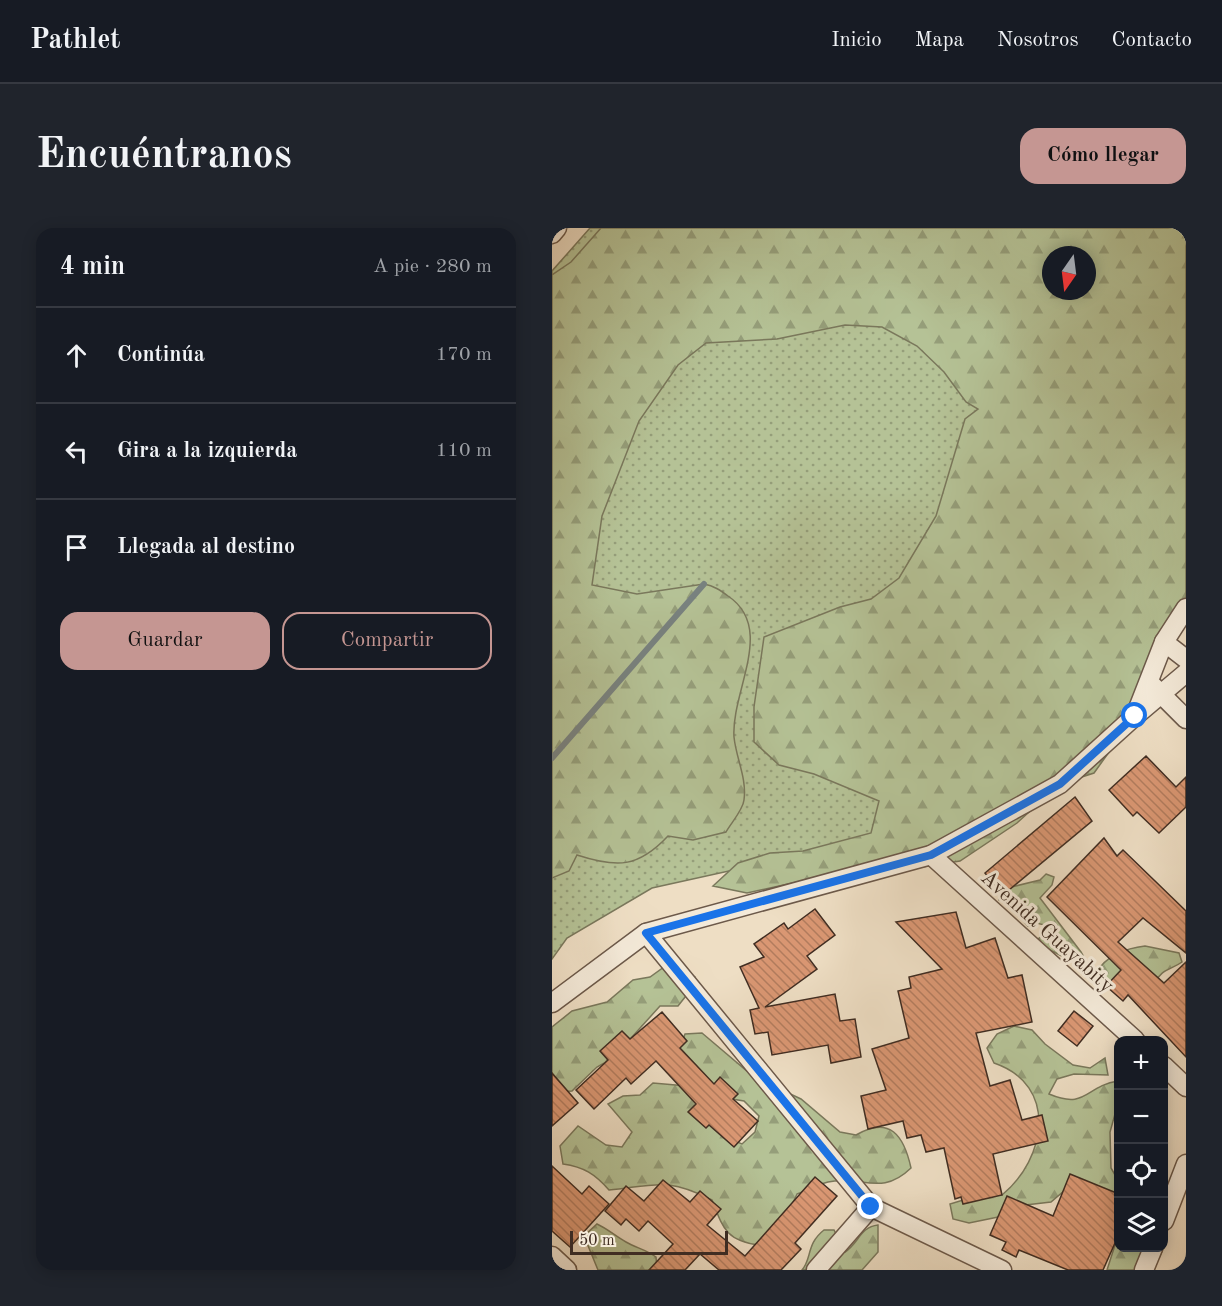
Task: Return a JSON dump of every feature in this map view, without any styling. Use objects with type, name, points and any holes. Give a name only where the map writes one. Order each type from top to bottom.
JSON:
[{"type":"street","points":[[552,234],[558,228]]},
{"type":"street","points":[[552,1003],[646,933],[931,855],[1060,784],[1135,716],[1155,688],[1164,642],[1186,608]]},
{"type":"street","points":[[1164,642],[1186,659]]},
{"type":"street","points":[[1155,688],[1186,673]]},
{"type":"street","points":[[1155,688],[1186,719]]},
{"type":"street","name":"Avenida Guayabity","points":[[931,855],[1130,1036]]},
{"type":"street","points":[[646,933],[871,1207],[1002,1270]]},
{"type":"street","points":[[1168,1070],[1186,1087]]},
{"type":"street","points":[[1168,1211],[1186,1164]]},
{"type":"street","points":[[816,1270],[871,1207]]},
{"type":"street","points":[[1144,1270],[1151,1252]]},
{"type":"street","points":[[552,1256],[567,1270]]},
{"type":"green space","points":[[590,228],[1148,228],[1186,273],[924,828],[652,888],[567,938],[552,959],[552,271]]},
{"type":"green space","points":[[601,228],[1186,228],[1186,623],[1164,642],[1135,716],[1094,773],[1060,784],[1017,823],[960,861],[922,867],[888,862],[747,893],[713,886],[738,863],[770,853],[803,851],[871,833],[879,801],[814,774],[779,765],[754,742],[754,707],[764,637],[840,607],[871,599],[899,578],[936,516],[965,419],[978,409],[966,402],[944,372],[917,346],[882,327],[845,325],[777,339],[706,343],[678,365],[639,421],[602,516],[592,585],[637,594],[704,584],[722,592],[742,609],[749,625],[750,643],[735,719],[734,737],[743,776],[745,792],[743,804],[726,832],[693,840],[668,836],[647,854],[637,860],[626,862],[604,862],[577,855],[569,871],[552,878],[552,275],[571,262]]},
{"type":"green space","points":[[1046,874],[1054,877],[1052,885],[1040,898],[1085,959],[1077,964],[1044,947],[1038,939],[1045,934],[1045,925],[1036,923],[1028,926],[1010,905],[999,900],[999,890],[1040,880]]},
{"type":"green space","points":[[1145,946],[1179,953],[1182,962],[1163,972],[1155,983],[1131,985],[1107,983],[1096,974],[1104,962],[1117,954]]},
{"type":"green space","points":[[664,967],[681,968],[695,977],[689,992],[678,1006],[660,1006],[613,1058],[597,1067],[572,1091],[552,1092],[552,1027],[572,1011],[607,1002],[633,980],[650,977]]},
{"type":"green space","points":[[1014,1026],[1032,1030],[1045,1044],[1073,1065],[1090,1068],[1105,1058],[1108,1075],[1074,1074],[1057,1079],[1049,1094],[1062,1098],[1079,1098],[1114,1082],[1114,1118],[1110,1132],[1111,1168],[1114,1173],[1114,1226],[1064,1191],[1051,1202],[1017,1206],[1003,1216],[969,1223],[953,1219],[950,1204],[983,1194],[1002,1195],[1017,1180],[1036,1143],[1039,1124],[1037,1105],[1029,1088],[1015,1074],[994,1063],[987,1048],[997,1034]]},
{"type":"green space","points":[[702,1033],[754,1077],[801,1099],[840,1132],[856,1135],[878,1127],[894,1132],[904,1147],[911,1168],[900,1177],[890,1181],[881,1183],[828,1182],[797,1194],[790,1209],[759,1245],[739,1240],[727,1232],[712,1200],[697,1193],[661,1184],[609,1190],[589,1172],[563,1164],[560,1146],[578,1126],[606,1145],[622,1147],[632,1132],[608,1104],[623,1096],[640,1095],[653,1083],[687,1086],[727,1138],[742,1144],[755,1132],[759,1116],[744,1101],[726,1098],[679,1050],[685,1034]]},
{"type":"green space","points":[[597,1224],[656,1257],[657,1270],[598,1270],[584,1236]]},
{"type":"green space","points":[[878,1225],[878,1252],[862,1270],[802,1270],[814,1241],[824,1230],[834,1230],[838,1238],[838,1247],[845,1252],[863,1232]]},
{"type":"green space","points":[[1114,1248],[1114,1252],[1162,1252],[1151,1270],[1107,1270]]},
{"type":"building","points":[[1146,756],[1176,787],[1186,777],[1186,807],[1159,833],[1137,812],[1133,816],[1109,790]]},
{"type":"building","points":[[1075,797],[1092,821],[1003,895],[985,873]]},
{"type":"building","points":[[1104,838],[1117,856],[1123,850],[1186,911],[1186,953],[1143,918],[1118,942],[1164,983],[1186,962],[1186,1057],[1128,995],[1123,1001],[1106,986],[1121,970],[1047,897]]},
{"type":"building","points":[[815,909],[835,935],[807,956],[817,969],[765,1007],[835,994],[840,1021],[855,1019],[861,1057],[831,1063],[828,1045],[772,1055],[768,1032],[755,1034],[750,1010],[759,1008],[740,967],[764,957],[754,944],[784,923],[788,929]]},
{"type":"building","points":[[956,912],[966,948],[995,938],[1008,978],[1022,975],[1032,1022],[976,1033],[990,1086],[1010,1080],[1022,1120],[1042,1115],[1048,1141],[993,1154],[1002,1195],[963,1204],[961,1197],[955,1199],[944,1148],[926,1152],[921,1135],[907,1138],[903,1121],[868,1129],[861,1096],[886,1090],[872,1049],[909,1038],[898,991],[911,988],[909,977],[942,969],[896,922]]},
{"type":"building","points":[[1074,1011],[1093,1026],[1077,1046],[1058,1031]]},
{"type":"building","points":[[662,1012],[687,1041],[680,1048],[714,1084],[720,1077],[738,1094],[733,1099],[758,1121],[734,1147],[709,1125],[706,1128],[688,1112],[696,1104],[656,1061],[631,1084],[626,1078],[594,1109],[576,1090],[608,1060],[600,1051],[622,1031],[630,1039]]},
{"type":"building","points":[[552,1073],[578,1103],[552,1126]]},
{"type":"building","points":[[552,1166],[582,1194],[589,1186],[609,1204],[570,1247],[552,1231]]},
{"type":"building","points":[[1070,1174],[1114,1192],[1114,1245],[1103,1270],[1068,1270],[1019,1250],[1016,1257],[1002,1250],[1006,1242],[990,1235],[1007,1196],[1053,1216]]},
{"type":"building","points":[[815,1177],[837,1196],[795,1243],[801,1249],[781,1270],[719,1270],[700,1254],[685,1270],[649,1270],[673,1244],[648,1221],[639,1231],[626,1219],[621,1225],[605,1211],[626,1186],[644,1201],[663,1180],[690,1202],[700,1191],[721,1209],[707,1225],[745,1256]]},
{"type":"waterway","points":[[552,758],[704,584]]},
{"type":"route","points":[[871,1207],[646,933],[931,855],[1060,784],[1135,716]]}]
